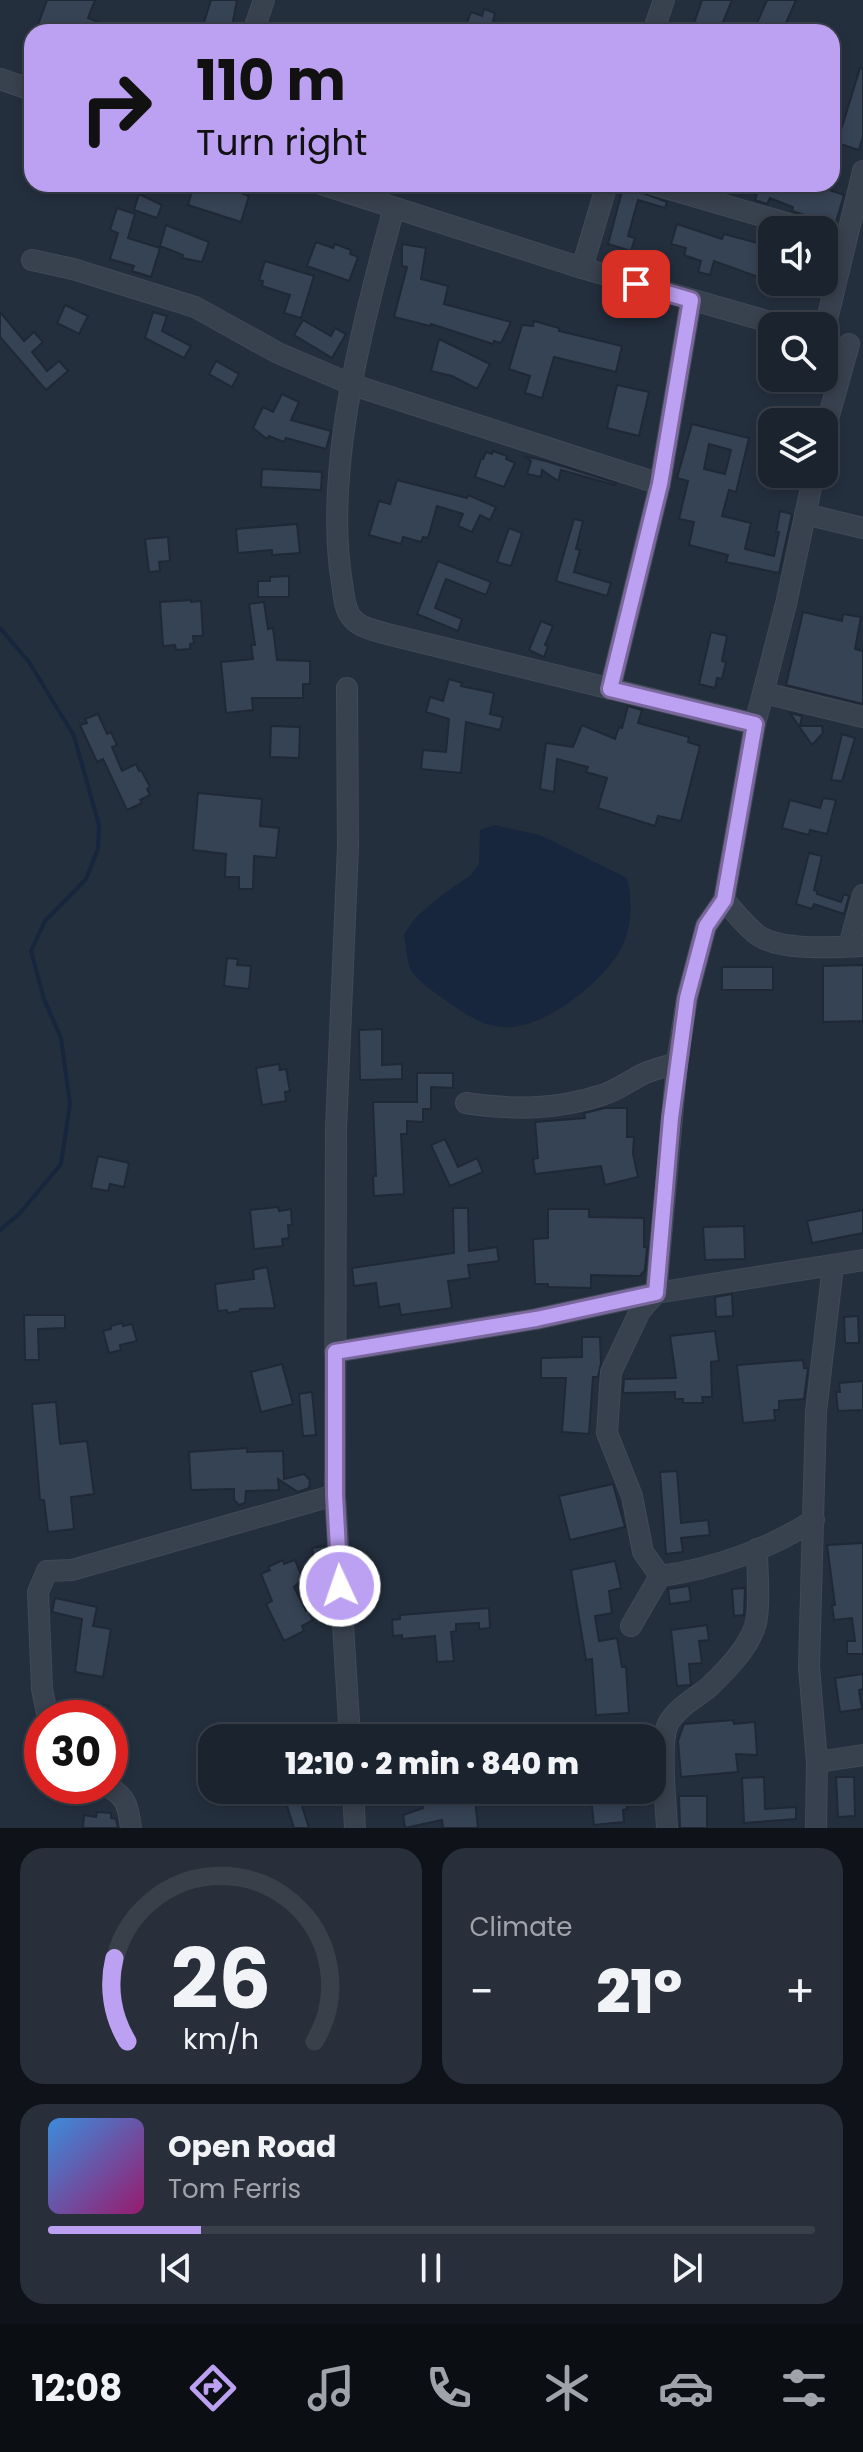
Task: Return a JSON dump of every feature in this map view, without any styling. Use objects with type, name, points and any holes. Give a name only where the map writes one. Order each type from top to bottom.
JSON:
[{"type":"street","points":[[256,24],[264,0]]},
{"type":"street","points":[[656,24],[664,0]]},
{"type":"street","points":[[0,79],[24,87]]},
{"type":"street","points":[[830,312],[863,171]]},
{"type":"street","points":[[345,192],[582,268],[758,319]]},
{"type":"street","points":[[582,268],[605,192]]},
{"type":"street","points":[[679,192],[762,216]]},
{"type":"street","points":[[394,208],[370,294],[340,470],[338,563],[345,606],[352,618],[362,626],[391,635],[755,724]]},
{"type":"street","points":[[838,238],[847,240]]},
{"type":"street","points":[[32,260],[73,269],[195,307],[278,353],[353,385],[660,484]]},
{"type":"street","points":[[610,689],[660,484],[691,300]]},
{"type":"street","points":[[833,408],[856,346]]},
{"type":"street","points":[[660,1576],[643,1552],[632,1496],[607,1433],[611,1372],[640,1311],[656,1293],[677,1063],[698,952],[706,926],[724,900],[755,724],[811,488]]},
{"type":"street","points":[[805,514],[863,528]]},
{"type":"street","points":[[347,688],[348,847],[336,1129],[335,1495],[349,1724]]},
{"type":"street","points":[[764,693],[863,717]]},
{"type":"street","points":[[724,900],[757,935],[769,941],[801,946],[856,946],[863,895]]},
{"type":"street","points":[[466,1103],[528,1109],[585,1100],[605,1095],[645,1073],[677,1063]]},
{"type":"street","points":[[335,1352],[536,1319],[656,1293],[863,1260]]},
{"type":"street","points":[[816,1828],[817,1762],[809,1667],[816,1412],[833,1266]]},
{"type":"street","points":[[44,1700],[38,1592],[47,1571],[72,1570],[335,1495]]},
{"type":"street","points":[[660,1576],[686,1573],[772,1544],[814,1520]]},
{"type":"street","points":[[667,1828],[667,1725],[674,1715],[733,1663],[757,1620],[757,1549]]},
{"type":"street","points":[[631,1626],[660,1576]]},
{"type":"street","points":[[817,1762],[863,1755]]},
{"type":"street","points":[[126,1804],[131,1828]]},
{"type":"street","points":[[354,1804],[355,1828]]},
{"type":"water","points":[[494,825],[540,835],[627,878],[630,895],[627,932],[612,962],[586,990],[569,1002],[535,1021],[518,1026],[494,1026],[480,1021],[428,988],[411,970],[404,934],[416,917],[471,875],[479,864],[480,830]]},
{"type":"building","points":[[47,0],[95,0],[88,18],[103,24],[38,24]]},
{"type":"building","points":[[211,0],[237,0],[232,24],[204,24]]},
{"type":"building","points":[[702,0],[732,0],[722,24],[694,24]]},
{"type":"building","points":[[767,0],[796,0],[786,24],[756,24]]},
{"type":"building","points":[[484,9],[495,13],[493,21],[500,24],[467,24],[471,12],[482,16]]},
{"type":"building","points":[[860,68],[863,69],[863,136],[859,150],[840,144],[840,133]]},
{"type":"building","points":[[192,192],[238,192],[249,196],[241,222],[188,205]]},
{"type":"building","points":[[622,192],[643,192],[667,202],[665,208],[638,200],[628,236],[635,238],[631,251],[608,244]]},
{"type":"building","points":[[758,192],[835,192],[844,195],[838,216],[808,216],[770,198],[767,204],[755,200]]},
{"type":"building","points":[[139,194],[162,205],[157,218],[134,210]]},
{"type":"building","points":[[117,208],[135,214],[128,238],[160,248],[151,277],[132,271],[134,266],[110,259],[118,233],[110,230]]},
{"type":"building","points":[[677,224],[722,239],[724,234],[758,243],[758,277],[714,261],[710,275],[698,272],[701,261],[684,255],[686,248],[671,244]]},
{"type":"building","points":[[166,225],[209,242],[202,262],[182,258],[183,255],[160,246]]},
{"type":"building","points":[[316,242],[333,248],[335,244],[351,250],[350,254],[358,257],[349,281],[307,266]]},
{"type":"building","points":[[402,244],[426,248],[421,279],[448,286],[444,304],[511,322],[501,343],[494,341],[493,344],[431,324],[394,317],[407,267],[402,266]]},
{"type":"building","points":[[265,261],[314,276],[301,318],[284,313],[290,295],[262,286],[263,281],[259,280]]},
{"type":"building","points":[[65,305],[88,316],[79,334],[57,323]]},
{"type":"building","points":[[0,312],[24,341],[34,332],[43,342],[32,352],[47,371],[59,361],[68,371],[46,390],[0,337]]},
{"type":"building","points":[[153,312],[167,316],[162,331],[191,346],[184,358],[145,338]]},
{"type":"building","points":[[303,320],[331,336],[335,328],[346,334],[332,358],[294,335]]},
{"type":"building","points":[[534,321],[559,328],[559,331],[622,346],[616,372],[554,357],[542,398],[525,393],[530,376],[509,369],[522,325],[533,326]]},
{"type":"building","points":[[439,339],[490,364],[477,389],[452,376],[431,371]]},
{"type":"building","points":[[216,361],[239,374],[232,387],[209,374]]},
{"type":"building","points":[[617,385],[649,392],[639,436],[607,428]]},
{"type":"building","points":[[282,394],[299,402],[291,420],[331,431],[326,449],[286,438],[284,442],[269,436],[267,439],[253,428],[263,407],[273,412]]},
{"type":"building","points":[[692,424],[749,438],[736,492],[729,490],[722,516],[751,523],[745,549],[774,556],[780,511],[792,514],[779,573],[726,562],[728,555],[689,545],[694,522],[679,519],[688,481],[677,478]],"holes":[[[709,444],[731,450],[725,474],[704,469]]]},
{"type":"building","points":[[493,451],[515,463],[504,487],[475,477],[481,459],[486,452],[492,454]]},
{"type":"building","points":[[524,456],[616,483],[561,470],[558,481],[542,470],[541,477],[527,474],[531,461]]},
{"type":"building","points":[[262,469],[322,472],[321,490],[261,487]]},
{"type":"building","points":[[397,480],[467,498],[468,495],[496,507],[490,520],[480,515],[472,532],[458,526],[463,514],[437,506],[428,538],[423,537],[421,542],[403,537],[401,544],[369,535],[379,501],[390,504]]},
{"type":"building","points":[[574,519],[583,521],[574,572],[611,583],[607,596],[556,581]]},
{"type":"building","points":[[297,524],[300,553],[272,555],[272,550],[238,553],[236,529]]},
{"type":"building","points":[[509,528],[522,533],[511,566],[497,562]]},
{"type":"building","points":[[168,537],[170,561],[159,562],[160,571],[149,572],[145,539]]},
{"type":"building","points":[[438,561],[491,582],[486,595],[446,579],[435,608],[462,619],[458,631],[417,614]]},
{"type":"building","points":[[289,576],[289,597],[258,597],[258,581]]},
{"type":"building","points":[[201,601],[203,636],[193,636],[194,643],[190,644],[190,649],[176,650],[175,645],[163,646],[160,602]]},
{"type":"building","points":[[264,602],[268,629],[273,628],[277,660],[310,661],[310,684],[303,684],[303,698],[252,698],[253,710],[226,713],[221,662],[253,659],[251,645],[255,645],[249,604]]},
{"type":"building","points":[[803,612],[842,621],[843,614],[861,617],[855,649],[863,651],[863,704],[786,685]]},
{"type":"building","points":[[541,621],[553,626],[544,657],[529,650]]},
{"type":"building","points":[[711,632],[727,636],[722,661],[726,662],[722,679],[717,678],[715,688],[699,684]]},
{"type":"building","points":[[449,679],[462,683],[461,686],[494,693],[490,714],[503,717],[500,730],[466,722],[461,773],[421,769],[423,750],[446,752],[449,719],[426,712],[430,697],[443,701]]},
{"type":"building","points":[[628,706],[642,710],[638,723],[689,737],[688,742],[700,746],[681,821],[658,816],[655,826],[598,808],[607,778],[586,772],[588,767],[557,759],[554,792],[540,789],[546,743],[573,747],[582,725],[615,739],[619,727],[622,728]]},
{"type":"building","points":[[790,713],[802,716],[800,726],[822,726],[823,733],[812,745]]},
{"type":"building","points":[[98,714],[107,734],[111,732],[117,745],[112,747],[122,771],[136,764],[150,787],[147,789],[150,795],[140,800],[142,803],[127,810],[103,759],[97,762],[80,725],[87,723],[85,719]]},
{"type":"building","points":[[271,726],[300,727],[299,758],[270,757]]},
{"type":"building","points":[[842,734],[855,738],[842,781],[831,780]]},
{"type":"building","points":[[198,793],[262,799],[260,826],[279,828],[276,858],[254,856],[253,889],[239,889],[239,877],[225,877],[226,854],[193,850]]},
{"type":"building","points":[[823,798],[836,800],[827,834],[810,830],[809,835],[782,828],[790,800],[820,808]]},
{"type":"building","points":[[809,853],[822,856],[814,890],[817,894],[841,902],[844,894],[849,896],[844,914],[814,904],[812,909],[796,904]]},
{"type":"building","points":[[227,958],[238,959],[237,965],[251,966],[249,989],[224,986]]},
{"type":"building","points":[[863,965],[863,1021],[823,1022],[823,966]]},
{"type":"building","points":[[722,967],[773,967],[773,990],[722,990]]},
{"type":"building","points":[[382,1029],[382,1065],[402,1064],[402,1079],[360,1080],[359,1030]]},
{"type":"building","points":[[279,1064],[280,1070],[286,1069],[290,1091],[285,1092],[286,1101],[262,1105],[256,1068]]},
{"type":"building","points":[[417,1073],[453,1073],[453,1088],[431,1087],[431,1109],[423,1109],[423,1122],[407,1121],[407,1134],[401,1134],[404,1194],[374,1196],[373,1102],[417,1102]]},
{"type":"building","points":[[605,1108],[627,1108],[627,1137],[634,1137],[633,1154],[638,1177],[605,1185],[601,1166],[535,1174],[533,1159],[538,1158],[535,1122],[585,1118],[584,1113]]},
{"type":"building","points":[[445,1139],[458,1167],[477,1158],[483,1172],[450,1186],[431,1145]]},
{"type":"building","points":[[98,1156],[129,1163],[124,1187],[110,1184],[108,1191],[91,1188]]},
{"type":"building","points":[[278,1207],[279,1211],[291,1209],[289,1238],[282,1239],[283,1246],[254,1249],[250,1210]]},
{"type":"building","points":[[453,1208],[468,1208],[469,1251],[497,1247],[499,1261],[468,1265],[470,1278],[448,1281],[452,1308],[401,1315],[399,1304],[379,1307],[376,1283],[354,1286],[352,1268],[454,1253]]},
{"type":"building","points":[[548,1209],[589,1209],[589,1217],[644,1218],[644,1247],[647,1247],[645,1270],[640,1276],[591,1275],[591,1288],[535,1284],[533,1239],[548,1238]]},
{"type":"building","points":[[863,1210],[863,1233],[812,1243],[807,1221]]},
{"type":"building","points":[[744,1226],[745,1259],[705,1260],[703,1227]]},
{"type":"building","points":[[267,1267],[275,1308],[240,1309],[227,1313],[227,1310],[218,1311],[215,1284],[254,1279],[253,1270]]},
{"type":"building","points":[[732,1294],[733,1316],[716,1317],[715,1297]]},
{"type":"building","points":[[24,1315],[65,1315],[65,1328],[38,1329],[39,1360],[25,1360]]},
{"type":"building","points":[[858,1316],[859,1343],[845,1343],[844,1317]]},
{"type":"building","points":[[122,1323],[123,1326],[132,1324],[137,1341],[120,1345],[121,1350],[109,1353],[103,1331]]},
{"type":"building","points":[[715,1331],[719,1361],[711,1362],[712,1397],[702,1397],[703,1403],[683,1403],[683,1399],[675,1399],[675,1392],[623,1393],[624,1379],[676,1378],[670,1336]]},
{"type":"building","points":[[582,1337],[600,1337],[601,1363],[598,1377],[593,1377],[589,1434],[562,1432],[566,1378],[541,1378],[541,1358],[582,1357]]},
{"type":"building","points":[[803,1360],[804,1368],[808,1368],[804,1399],[779,1401],[779,1410],[774,1410],[775,1420],[743,1423],[737,1365]]},
{"type":"building","points":[[282,1364],[293,1404],[261,1412],[251,1372]]},
{"type":"building","points":[[863,1381],[863,1410],[838,1411],[836,1392],[840,1392],[839,1383]]},
{"type":"building","points":[[312,1392],[316,1435],[303,1436],[299,1394]]},
{"type":"building","points":[[56,1402],[60,1444],[87,1441],[94,1494],[71,1497],[74,1529],[48,1532],[44,1500],[40,1500],[32,1404]]},
{"type":"building","points":[[247,1448],[247,1452],[283,1451],[284,1479],[304,1474],[310,1480],[309,1488],[298,1492],[278,1479],[279,1490],[246,1491],[245,1503],[239,1505],[234,1500],[234,1489],[191,1490],[189,1452]]},
{"type":"building","points":[[677,1471],[681,1523],[708,1520],[710,1535],[681,1538],[683,1552],[666,1554],[660,1472]]},
{"type":"building","points":[[613,1484],[625,1527],[570,1540],[559,1496]]},
{"type":"building","points":[[863,1543],[863,1654],[847,1654],[847,1641],[855,1641],[852,1618],[834,1620],[827,1545]]},
{"type":"building","points":[[324,1546],[327,1573],[316,1575],[312,1548]]},
{"type":"building","points":[[283,1560],[284,1564],[295,1560],[303,1579],[294,1587],[313,1620],[302,1626],[304,1631],[284,1641],[266,1604],[272,1601],[261,1574]]},
{"type":"building","points":[[615,1561],[621,1588],[609,1591],[612,1613],[595,1616],[599,1641],[617,1638],[622,1667],[626,1667],[629,1713],[596,1715],[592,1659],[586,1660],[571,1570]]},
{"type":"building","points":[[689,1586],[691,1601],[670,1604],[668,1589]]},
{"type":"building","points":[[745,1588],[744,1615],[734,1616],[732,1589]]},
{"type":"building","points":[[55,1598],[97,1607],[93,1626],[111,1629],[103,1677],[75,1672],[82,1619],[52,1612]]},
{"type":"building","points":[[489,1608],[490,1628],[479,1629],[479,1623],[456,1624],[456,1631],[451,1632],[454,1661],[437,1662],[435,1636],[402,1639],[402,1635],[393,1636],[392,1620],[400,1619],[400,1615]]},
{"type":"building","points":[[707,1625],[709,1640],[699,1641],[702,1663],[689,1664],[691,1685],[677,1686],[671,1630]]},
{"type":"building","points":[[863,1674],[863,1689],[859,1690],[862,1709],[840,1712],[835,1678]]},
{"type":"building","points":[[733,1720],[734,1724],[755,1722],[757,1755],[736,1754],[738,1772],[681,1777],[678,1741],[684,1724]]},
{"type":"building","points":[[764,1777],[765,1809],[796,1807],[796,1819],[744,1823],[742,1778]]},
{"type":"building","points":[[836,1777],[854,1777],[855,1816],[838,1817]]},
{"type":"building","points":[[679,1796],[707,1796],[707,1828],[680,1828]]},
{"type":"building","points":[[286,1804],[301,1804],[309,1828],[294,1828]]},
{"type":"building","points":[[422,1804],[476,1804],[478,1828],[443,1828],[442,1820],[405,1828],[403,1815],[423,1808]]},
{"type":"building","points":[[592,1804],[626,1804],[627,1809],[623,1810],[624,1822],[594,1825]]},
{"type":"building","points":[[97,1812],[111,1813],[118,1828],[83,1828],[84,1815],[96,1817]]},
{"type":"waterway","points":[[0,628],[29,662],[74,736],[99,825],[98,849],[86,879],[45,921],[31,951],[44,999],[61,1038],[70,1104],[61,1164],[20,1213],[0,1230]]},
{"type":"route","points":[[340,1586],[335,1495],[335,1352],[536,1319],[656,1293],[671,1118],[687,998],[706,926],[724,900],[755,724],[610,689],[660,484],[691,300],[636,284]]}]
